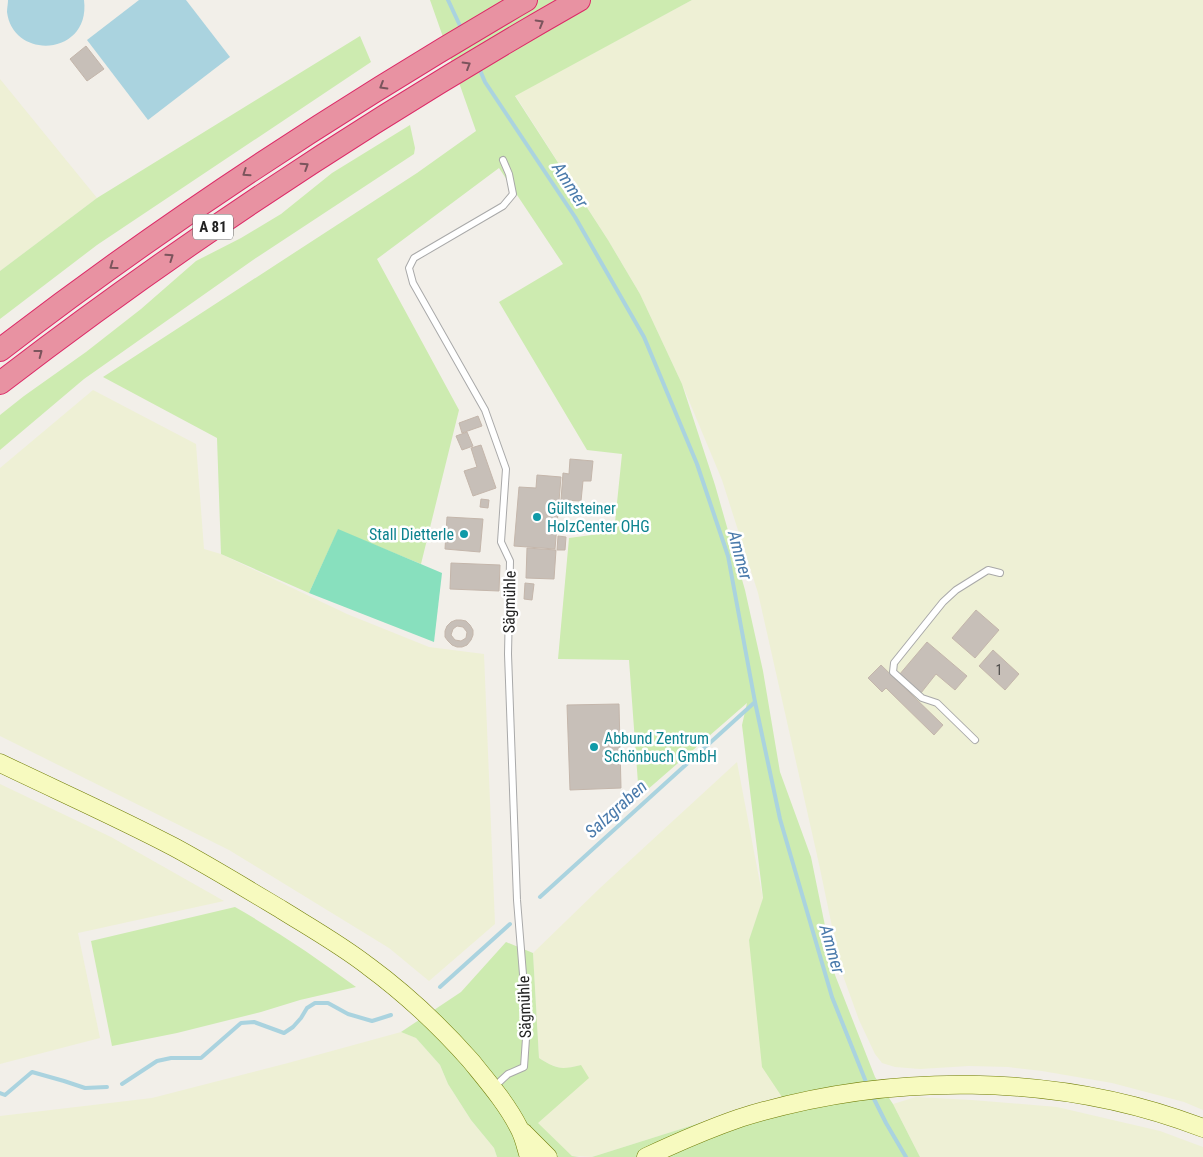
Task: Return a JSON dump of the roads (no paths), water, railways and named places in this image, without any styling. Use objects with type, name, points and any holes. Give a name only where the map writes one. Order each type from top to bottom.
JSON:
[{"type":"highway","name":"A 81","points":[[0,350],[87,285],[212,197],[424,60],[526,0]]},
{"type":"highway","name":"A 81","points":[[0,383],[103,306],[210,230],[335,146],[500,45],[579,0]]},
{"type":"street","points":[[0,763],[80,800],[173,847],[222,874],[328,938],[368,965],[435,1022],[493,1088],[511,1113],[520,1130],[530,1157]]},
{"type":"street","points":[[646,1157],[680,1141],[738,1119],[809,1100],[890,1087],[990,1085],[1060,1092],[1136,1107],[1203,1128]]},
{"type":"street","points":[[520,1130],[548,1157]]},
{"type":"lane","name":"Sägmühle","points":[[493,1088],[508,1074],[524,1067],[527,1024],[517,900],[508,654],[510,561],[501,542],[506,469],[486,410],[413,283],[408,268],[414,258],[502,206],[508,200],[513,194],[509,174],[503,160]]},
{"type":"lane","points":[[975,740],[937,703],[922,698],[893,672],[894,663],[943,602],[956,590],[988,570],[1000,573]]},
{"type":"water","points":[[8,0],[84,0],[83,19],[76,32],[64,41],[50,45],[36,45],[23,39],[12,28],[7,12]]},
{"type":"water","points":[[139,0],[186,0],[230,57],[148,120],[87,40]]},
{"type":"waterway","name":"Ammer","points":[[448,0],[462,30]]},
{"type":"waterway","name":"Ammer","points":[[479,68],[485,82],[575,217],[644,337],[697,464],[728,556],[755,702],[780,819],[832,997],[868,1087]]},
{"type":"waterway","name":"Salzgraben","points":[[540,897],[755,702]]},
{"type":"waterway","name":"Salzgraben","points":[[440,987],[510,924]]},
{"type":"waterway","name":"Salzgraben","points":[[122,1084],[157,1061],[171,1058],[201,1058],[241,1023],[254,1022],[284,1033],[293,1027],[307,1008],[315,1003],[328,1003],[348,1014],[372,1021],[391,1015]]},
{"type":"waterway","name":"Salzgraben","points":[[0,1093],[5,1095],[32,1072],[85,1088],[107,1087]]},
{"type":"waterway","name":"Ammer","points":[[872,1095],[906,1157]]},
{"type":"place","name":"Gültsteiner HolzCenter OHG","points":[[537,517]]},
{"type":"place","name":"Stall Dietterle","points":[[464,534]]},
{"type":"place","name":"Abbund Zentrum Schönbuch GmbH","points":[[594,747]]}]
